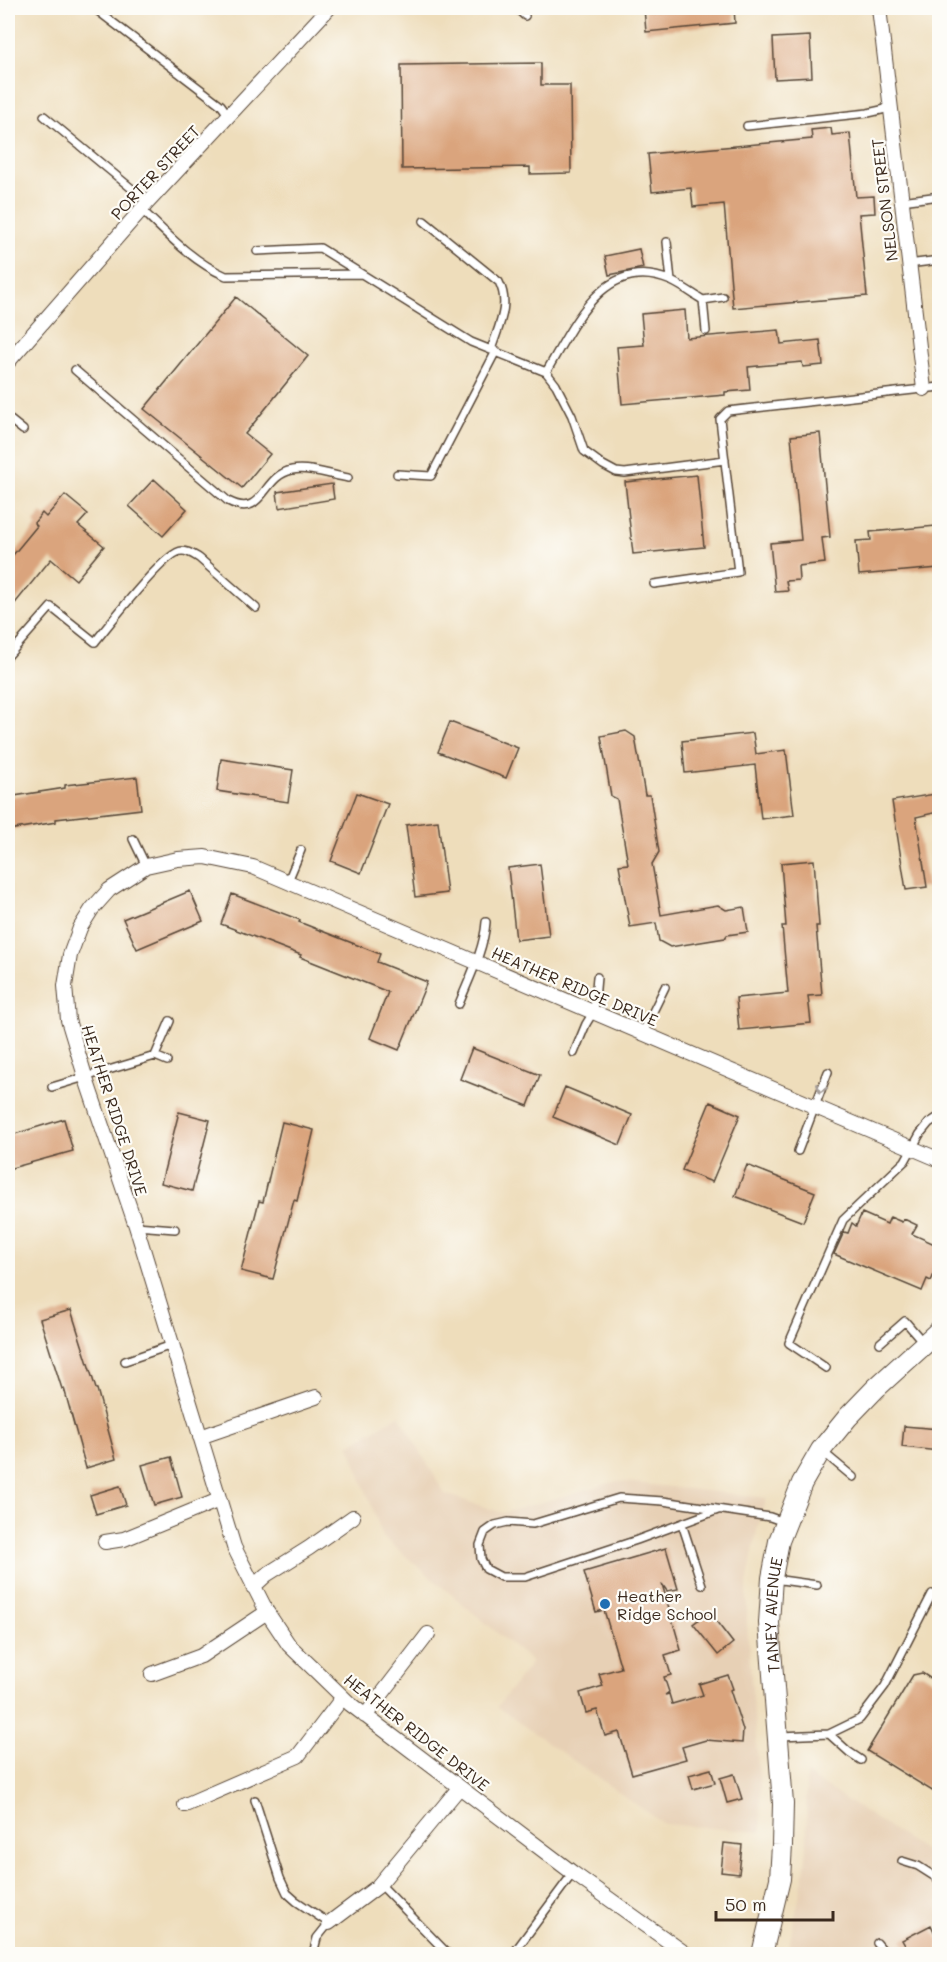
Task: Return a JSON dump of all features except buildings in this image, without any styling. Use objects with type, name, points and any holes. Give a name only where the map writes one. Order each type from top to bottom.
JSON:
[{"type":"street","name":"PORTER STREET","points":[[8,362],[145,205],[329,8]]},
{"type":"street","name":"NELSON STREET","points":[[879,8],[924,389]]},
{"type":"street","name":"HEATHER RIDGE DRIVE","points":[[686,1954],[573,1873],[365,1716],[289,1645],[267,1612],[234,1547],[135,1226],[68,1020],[65,986],[70,955],[80,928],[92,909],[110,890],[146,866],[178,859],[205,857],[253,867],[643,1032],[939,1161]]},
{"type":"street","name":"TANEY AVENUE","points":[[762,1954],[780,1879],[783,1845],[783,1804],[770,1638],[772,1578],[780,1541],[802,1483],[821,1450],[848,1417],[939,1330]]},
{"type":"street","points":[[200,1437],[316,1397]]},
{"type":"street","points":[[105,1542],[124,1539],[219,1500]]},
{"type":"street","points":[[253,1587],[266,1575],[353,1517]]},
{"type":"street","points":[[152,1674],[201,1656],[267,1612]]},
{"type":"street","points":[[365,1716],[428,1634]]},
{"type":"street","points":[[185,1805],[297,1756],[343,1697]]},
{"type":"street","points":[[329,1923],[380,1884],[459,1788]]},
{"type":"lane","points":[[94,8],[220,105],[229,116]]},
{"type":"lane","points":[[516,8],[525,16]]},
{"type":"lane","points":[[747,126],[868,113],[890,108]]},
{"type":"lane","points":[[44,116],[145,205],[191,255],[210,269],[226,276],[363,274]]},
{"type":"lane","points":[[901,201],[939,196]]},
{"type":"lane","points":[[397,474],[431,476],[493,350],[505,305],[504,293],[499,282],[424,221]]},
{"type":"lane","points":[[667,242],[671,281]]},
{"type":"lane","points":[[257,250],[320,248],[471,342],[546,372],[556,385],[572,416],[584,451],[616,472],[625,473],[725,460]]},
{"type":"lane","points":[[908,264],[939,260]]},
{"type":"lane","points":[[546,372],[586,305],[611,283],[626,276],[640,275],[671,281],[703,300],[723,297]]},
{"type":"lane","points":[[703,300],[706,332]]},
{"type":"lane","points":[[75,370],[228,501],[237,506],[253,505],[275,477],[290,470],[348,478]]},
{"type":"lane","points":[[654,584],[738,572],[720,419],[728,411],[939,387]]},
{"type":"lane","points":[[8,418],[23,430]]},
{"type":"lane","points":[[8,656],[51,607],[95,642],[169,557],[182,551],[190,552],[199,558],[256,608]]},
{"type":"lane","points":[[132,839],[146,866]]},
{"type":"lane","points":[[288,881],[301,850]]},
{"type":"lane","points":[[459,1005],[476,962],[486,922]]},
{"type":"lane","points":[[574,1053],[594,1011],[597,976]]},
{"type":"lane","points":[[643,1032],[665,987]]},
{"type":"lane","points":[[154,1056],[170,1020]]},
{"type":"lane","points":[[52,1087],[154,1056],[167,1061]]},
{"type":"lane","points":[[798,1151],[828,1072]]},
{"type":"lane","points":[[826,1368],[789,1343],[843,1220],[905,1161],[929,1123],[939,1116]]},
{"type":"lane","points":[[135,1226],[175,1229]]},
{"type":"lane","points":[[880,1343],[905,1321],[924,1344]]},
{"type":"lane","points":[[125,1361],[172,1345]]},
{"type":"lane","points":[[821,1450],[854,1477]]},
{"type":"lane","points":[[717,1510],[525,1577],[501,1577],[486,1569],[481,1559],[480,1545],[485,1532],[495,1526],[508,1522],[533,1524],[619,1498],[663,1501],[770,1517],[786,1522]]},
{"type":"lane","points":[[682,1524],[702,1586]]},
{"type":"lane","points":[[772,1578],[817,1585]]},
{"type":"lane","points":[[778,1736],[829,1734],[860,1719],[885,1686],[932,1594]]},
{"type":"lane","points":[[829,1734],[861,1760]]},
{"type":"lane","points":[[255,1800],[287,1893],[329,1923],[317,1938],[313,1954]]},
{"type":"lane","points":[[902,1861],[918,1866],[939,1880]]},
{"type":"lane","points":[[513,1954],[573,1873]]},
{"type":"lane","points":[[380,1884],[448,1954]]},
{"type":"lane","points":[[877,1942],[886,1954]]},
{"type":"shaded area","name":"Heather Ridge School","points":[[399,1415],[445,1494],[503,1513],[617,1481],[767,1498],[757,1530],[747,1584],[747,1625],[760,1788],[761,1832],[664,1824],[497,1707],[532,1662],[383,1537],[349,1445]]},
{"type":"shaded area","points":[[806,1774],[939,1860],[939,1954],[787,1954],[804,1874],[807,1847]]},
{"type":"place","name":"Heather Ridge School","points":[[605,1604]]}]
